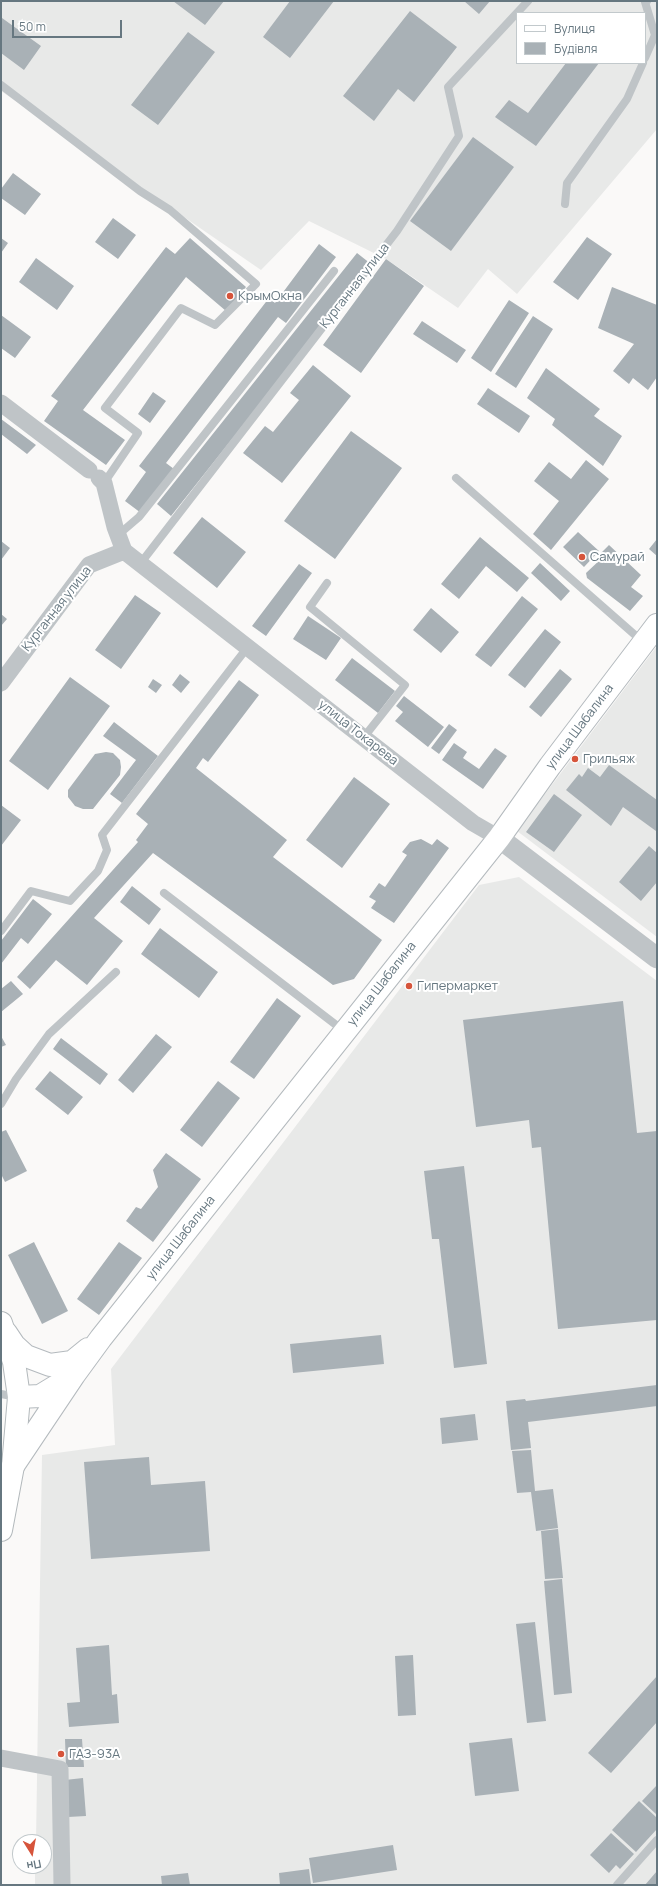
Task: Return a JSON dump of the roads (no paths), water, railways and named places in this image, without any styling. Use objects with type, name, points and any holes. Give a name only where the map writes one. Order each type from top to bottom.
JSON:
[{"type":"main road","name":"улица Шабалина","points":[[12,1466],[101,1338],[499,838],[550,766],[657,625]]},
{"type":"main road","name":"улица Шабалина","points":[[3,1328],[14,1345],[26,1356],[50,1365],[72,1362],[101,1338]]},
{"type":"main road","points":[[1,1530],[12,1466],[10,1396],[14,1362],[3,1328]]},
{"type":"main road","name":"улица Шабалина","points":[[10,1396],[40,1396],[74,1375]]},
{"type":"street","points":[[1,403],[97,477],[121,543]]},
{"type":"street","name":"улица Токарева","points":[[121,543],[140,564],[473,823],[499,838],[657,958]]},
{"type":"street","name":"Курганная улица","points":[[1,683],[89,565],[121,543]]},
{"type":"street","points":[[1,1758],[60,1769],[62,1885]]},
{"type":"lane","name":"Курганная улица","points":[[518,12],[528,1]]},
{"type":"lane","points":[[646,1],[645,2],[655,35],[646,56]]},
{"type":"lane","name":"Курганная улица","points":[[140,564],[397,231],[415,201],[459,136],[448,87],[516,14]]},
{"type":"lane","points":[[566,204],[567,183],[627,99],[643,64]]},
{"type":"lane","points":[[1,85],[140,191],[170,210],[256,284],[215,325],[181,308],[105,408],[138,433],[97,477]]},
{"type":"lane","name":"Курганная улица","points":[[121,543],[139,517],[334,271]]},
{"type":"lane","points":[[456,478],[644,643]]},
{"type":"lane","points":[[327,583],[310,607],[405,685],[364,737]]},
{"type":"lane","points":[[1,931],[31,891],[70,901],[98,871],[106,850],[102,835],[247,648]]},
{"type":"lane","points":[[164,893],[345,1032]]},
{"type":"lane","points":[[1,1104],[16,1079],[49,1034],[116,972]]},
{"type":"lane","points":[[617,1885],[657,1840]]},
{"type":"place","name":"КрымОкна","points":[[230,296]]},
{"type":"place","name":"Самурай","points":[[582,557]]},
{"type":"place","name":"Грильяж","points":[[575,759]]},
{"type":"place","name":"Гипермаркет","points":[[409,986]]},
{"type":"place","name":"ГАЗ-93А","points":[[61,1754]]}]
